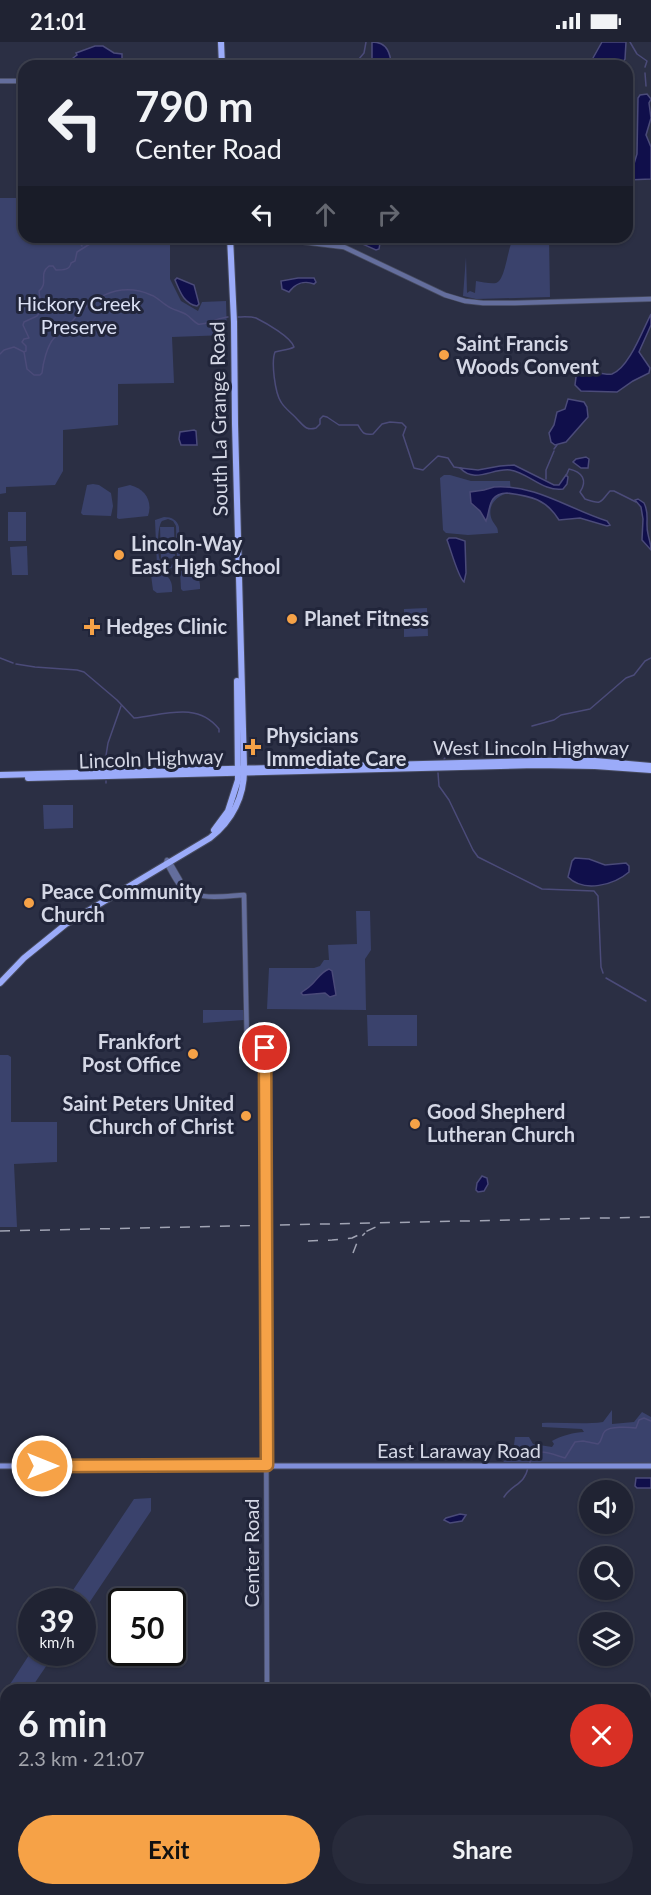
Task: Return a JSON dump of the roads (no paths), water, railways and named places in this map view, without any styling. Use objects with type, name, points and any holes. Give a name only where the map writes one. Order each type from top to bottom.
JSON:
[{"type":"main road","points":[[223,42],[224,60]]},
{"type":"main road","name":"South La Grange Road","points":[[0,978],[21,955],[56,926],[210,838],[229,819],[237,805],[242,770],[232,312],[228,243]]},
{"type":"main road","name":"West Lincoln Highway","points":[[302,769],[537,761],[581,761],[651,768]]},
{"type":"main road","name":"Lincoln Highway","points":[[0,777],[302,769]]},
{"type":"main road","name":"South La Grange Road","points":[[0,983],[24,958],[66,924],[168,862]]},
{"type":"main road","name":"East Laraway Road","points":[[0,1466],[651,1466]]},
{"type":"street","points":[[0,81],[18,81]]},
{"type":"street","points":[[311,243],[344,247],[445,295],[475,303],[651,299]]},
{"type":"street","name":"Center Road","points":[[168,862],[184,888],[198,896],[244,895],[247,1047],[265,1048],[267,1684]]},
{"type":"waterway","points":[[358,60],[364,53],[366,42]]},
{"type":"waterway","points":[[630,42],[637,54],[647,61],[645,67]]},
{"type":"waterway","points":[[645,73],[646,86]]},
{"type":"waterway","points":[[91,243],[77,252],[75,261],[68,268],[56,270],[53,266],[49,266],[44,272],[43,285],[39,291],[41,311],[23,325],[29,338],[22,342],[26,346],[24,352],[27,369],[34,375],[42,373],[47,350],[54,338],[94,301],[115,291],[138,291],[151,295],[168,307],[187,315],[198,324],[228,317]]},
{"type":"waterway","points":[[236,317],[256,318],[278,331],[292,343],[294,347],[275,352],[273,363],[275,385],[283,404],[305,427],[316,428],[323,416],[339,425],[358,425],[365,434],[373,434],[382,424],[402,423],[406,427],[403,435],[414,468],[423,470],[438,456],[448,458],[454,467],[461,468]]},
{"type":"waterway","points":[[0,354],[14,347],[24,352]]},
{"type":"waterway","points":[[554,449],[557,445]]},
{"type":"waterway","points":[[546,479],[546,470],[554,451]]},
{"type":"waterway","points":[[566,476],[569,469],[580,474],[583,480],[580,492],[585,499],[600,502],[610,491],[614,491],[636,502]]},
{"type":"waterway","points":[[0,658],[13,663]]},
{"type":"waterway","points":[[532,726],[554,720],[561,715],[590,709],[626,678],[634,675],[645,661],[651,658]]},
{"type":"waterway","points":[[16,664],[84,672],[134,718],[190,712],[210,720],[219,732]]},
{"type":"waterway","points":[[104,768],[108,743],[121,706]]},
{"type":"waterway","points":[[288,763],[354,761]]},
{"type":"waterway","points":[[438,773],[439,786],[449,800],[478,857],[542,889],[594,891],[598,896],[603,973]]},
{"type":"waterway","points":[[606,978],[646,1001]]},
{"type":"waterway","points":[[530,1463],[531,1457],[539,1452],[565,1458],[575,1442],[598,1444],[607,1429],[636,1428],[639,1420],[644,1418],[651,1421]]},
{"type":"waterway","points":[[504,1497],[521,1481],[528,1467]]},
{"type":"railway","points":[[0,1231],[651,1217]]},
{"type":"railway","points":[[308,1241],[352,1238],[380,1225]]},
{"type":"railway","points":[[353,1253],[358,1240],[365,1233]]},
{"type":"place","name":"Saint Francis Woods Convent","points":[[444,355]]},
{"type":"place","name":"Lincoln-Way East High School","points":[[119,555]]},
{"type":"place","name":"Planet Fitness","points":[[292,619]]},
{"type":"place","name":"Hedges Clinic","points":[[92,627]]},
{"type":"place","name":"Physicians Immediate Care","points":[[253,747]]},
{"type":"place","name":"Peace Community Church","points":[[29,903]]},
{"type":"place","name":"Frankfort Post Office","points":[[193,1054]]},
{"type":"place","name":"Saint Peters United Church of Christ","points":[[246,1116]]},
{"type":"place","name":"Good Shepherd Lutheran Church","points":[[415,1124]]},
{"type":"park label","name":"Hickory Creek Preserve","points":[[79,316]]}]
